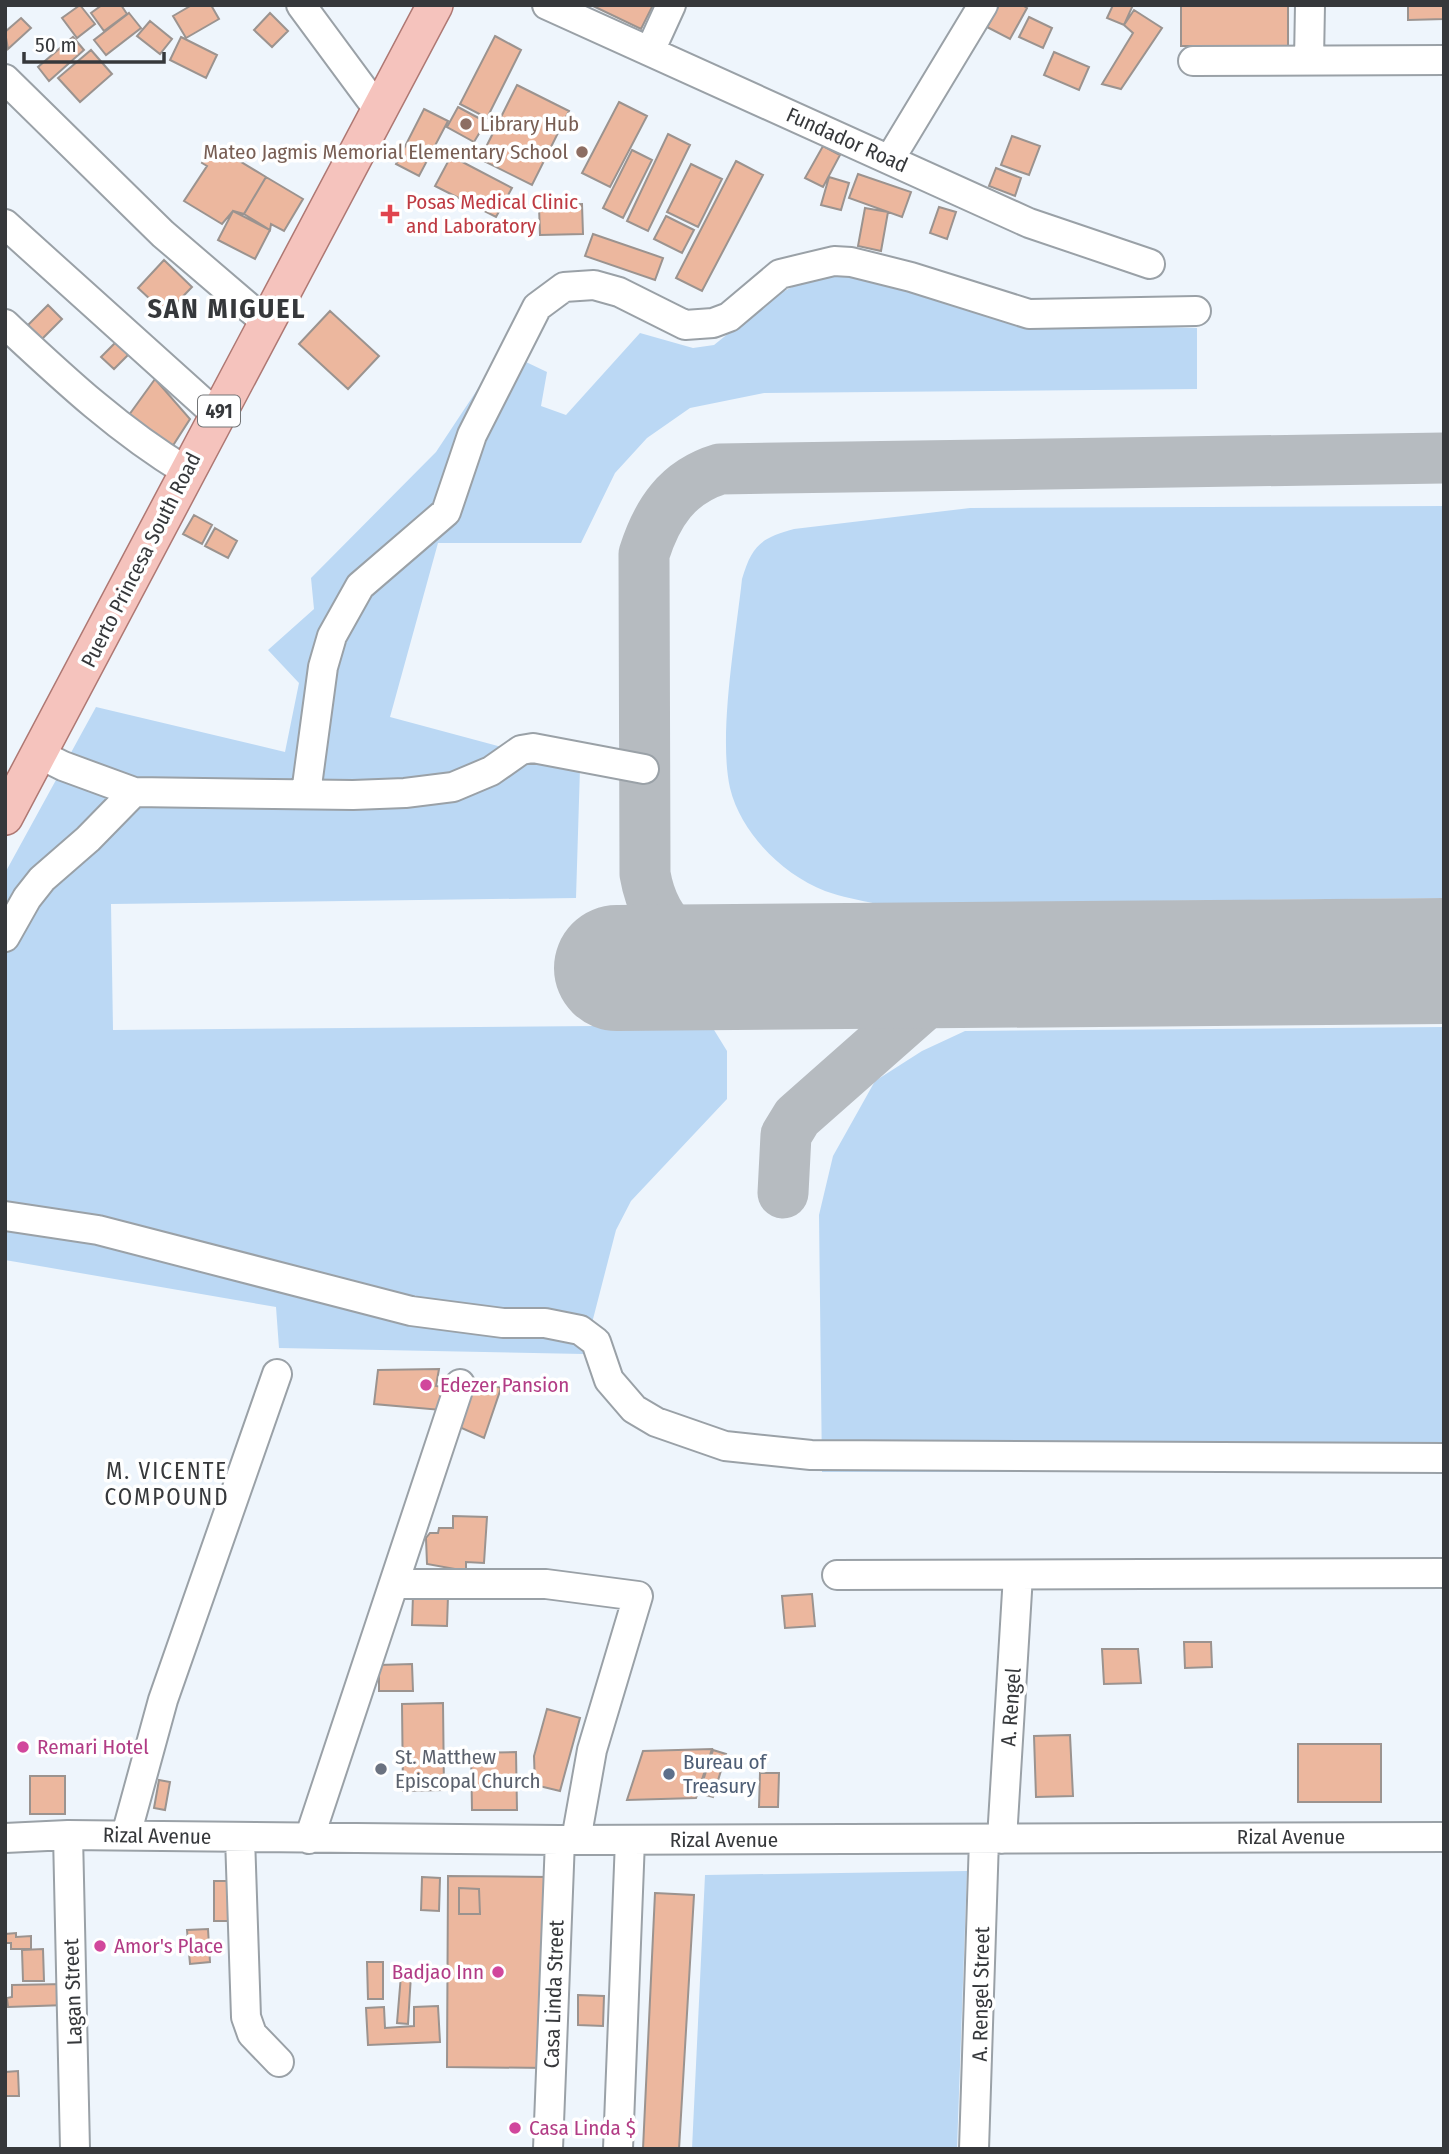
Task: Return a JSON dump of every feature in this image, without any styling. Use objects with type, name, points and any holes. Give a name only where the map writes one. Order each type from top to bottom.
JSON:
[{"type":"main road","name":"Puerto Princesa South Road","points":[[5,817],[435,5]]},
{"type":"street","points":[[301,5],[380,112]]},
{"type":"street","name":"Fundador Road","points":[[547,5],[1029,223],[1150,264]]},
{"type":"street","points":[[650,51],[671,5]]},
{"type":"street","points":[[890,159],[983,5]]},
{"type":"street","points":[[1310,5],[1310,60]]},
{"type":"street","points":[[1194,61],[1444,60]]},
{"type":"street","points":[[5,79],[163,234],[267,323]]},
{"type":"street","points":[[5,224],[217,415]]},
{"type":"street","points":[[306,793],[323,667],[344,612],[373,572],[411,545],[446,512],[472,435],[511,361],[525,325],[537,307],[564,287],[579,284],[606,287],[685,325],[698,325],[729,317],[780,274],[834,261],[851,262],[911,277],[1029,314],[1196,311]]},
{"type":"street","points":[[5,324],[93,407],[138,442],[186,471]]},
{"type":"street","points":[[39,754],[63,766],[134,792],[189,795],[405,793],[453,787],[491,771],[521,750],[533,748],[644,769]]},
{"type":"street","points":[[5,937],[27,898],[42,879],[88,839],[134,792]]},
{"type":"street","points":[[5,1216],[98,1230],[411,1311],[491,1322],[545,1323],[580,1330],[596,1342],[609,1380],[634,1409],[656,1422],[724,1446],[811,1455],[1444,1458]]},
{"type":"street","points":[[126,1835],[163,1700],[277,1374]]},
{"type":"street","points":[[309,1839],[460,1384]]},
{"type":"street","points":[[836,1575],[1444,1573]]},
{"type":"street","name":"A. Rengel","points":[[993,1839],[1018,1575]]},
{"type":"street","name":"Casa Linda Street","points":[[394,1584],[546,1584],[638,1597],[568,1840],[548,2149]]},
{"type":"street","name":"Rizal Avenue","points":[[5,1838],[68,1835],[568,1840],[1444,1836]]},
{"type":"street","name":"Lagan Street","points":[[68,1835],[75,2149]]},
{"type":"street","points":[[240,1838],[246,2017],[252,2034],[279,2062]]},
{"type":"street","name":"A. Rengel Street","points":[[974,2149],[993,1839]]},
{"type":"street","points":[[618,2149],[630,1840]]},
{"type":"shaded area","points":[[863,275],[1027,323],[1197,328],[1197,389],[764,393],[690,408],[647,438],[615,473],[581,543],[438,543],[390,717],[580,768],[576,898],[111,904],[113,1030],[711,1025],[727,1051],[727,1099],[631,1201],[616,1230],[584,1354],[279,1348],[276,1307],[5,1260],[5,873],[96,707],[285,752],[299,683],[268,650],[314,609],[311,578],[436,452],[481,384],[526,362],[547,372],[541,406],[566,415],[640,333],[693,348],[714,345],[775,296],[813,276]]},
{"type":"shaded area","points":[[1444,506],[1444,898],[877,904],[825,891],[794,874],[779,863],[754,836],[735,805],[730,788],[726,741],[729,685],[742,579],[754,551],[773,536],[794,529],[970,508]]},
{"type":"shaded area","points":[[1444,1027],[1444,1472],[822,1472],[819,1215],[833,1156],[875,1081],[922,1051],[965,1031]]},
{"type":"shaded area","points":[[967,1871],[957,2149],[692,2149],[705,1875]]},
{"type":"building","points":[[80,5],[95,24],[77,38],[62,18]]},
{"type":"building","points":[[102,5],[121,5],[127,14],[104,31],[91,13]]},
{"type":"building","points":[[192,5],[211,5],[219,19],[186,38],[173,16]]},
{"type":"building","points":[[591,5],[653,5],[641,29]]},
{"type":"building","points":[[999,5],[1022,5],[1027,8],[1010,39],[987,27]]},
{"type":"building","points":[[1113,5],[1133,5],[1124,25],[1107,18]]},
{"type":"building","points":[[1181,5],[1288,5],[1288,46],[1181,46]]},
{"type":"building","points":[[1408,5],[1444,5],[1444,19],[1408,20]]},
{"type":"building","points":[[1134,10],[1162,28],[1121,89],[1102,84],[1133,33],[1124,25]]},
{"type":"building","points":[[129,13],[141,28],[106,55],[94,40]]},
{"type":"building","points":[[270,13],[288,31],[272,47],[254,30]]},
{"type":"building","points":[[1029,17],[1052,28],[1043,48],[1019,37]]},
{"type":"building","points":[[21,18],[31,28],[8,49],[5,32]]},
{"type":"building","points":[[150,21],[172,39],[160,54],[137,36]]},
{"type":"building","points":[[495,36],[521,50],[487,118],[460,104]]},
{"type":"building","points":[[73,37],[84,50],[49,81],[38,67]]},
{"type":"building","points":[[181,37],[217,55],[206,78],[170,60]]},
{"type":"building","points":[[91,50],[112,74],[80,102],[58,78]]},
{"type":"building","points":[[1054,52],[1089,67],[1079,90],[1044,75]]},
{"type":"building","points":[[517,85],[569,111],[532,185],[480,159]]},
{"type":"building","points":[[619,102],[647,116],[610,187],[582,173]]},
{"type":"building","name":"Library Hub","points":[[458,107],[486,122],[474,142],[447,127]]},
{"type":"building","points":[[424,109],[448,121],[419,176],[396,164]]},
{"type":"building","points":[[668,134],[690,145],[648,231],[627,221]]},
{"type":"building","points":[[1012,136],[1040,146],[1029,175],[1001,165]]},
{"type":"building","points":[[213,145],[266,177],[244,214],[233,211],[222,224],[184,201],[207,166],[202,163]]},
{"type":"building","points":[[823,146],[840,155],[823,187],[805,178]]},
{"type":"building","points":[[632,150],[652,160],[623,218],[603,208]]},
{"type":"building","points":[[451,156],[512,188],[496,217],[435,186]]},
{"type":"building","points":[[736,161],[763,175],[702,291],[676,278]]},
{"type":"building","points":[[691,164],[722,179],[698,227],[667,212]]},
{"type":"building","points":[[996,168],[1021,178],[1015,196],[989,186]]},
{"type":"building","points":[[858,174],[911,192],[902,217],[849,198]]},
{"type":"building","points":[[266,177],[303,199],[284,231],[271,224],[270,230],[244,214]]},
{"type":"building","points":[[829,177],[849,183],[841,210],[821,205]]},
{"type":"building","points":[[582,204],[583,234],[540,235],[539,206]]},
{"type":"building","points":[[939,207],[956,212],[947,239],[930,233]]},
{"type":"building","points":[[865,208],[888,212],[881,251],[858,246]]},
{"type":"building","points":[[233,211],[270,230],[255,259],[218,240]]},
{"type":"building","points":[[666,216],[694,230],[682,253],[654,239]]},
{"type":"building","points":[[593,234],[663,258],[655,280],[585,256]]},
{"type":"building","points":[[164,260],[192,287],[166,314],[138,288]]},
{"type":"building","points":[[48,305],[62,319],[42,339],[28,325]]},
{"type":"building","points":[[330,311],[379,356],[348,389],[299,344]]},
{"type":"building","points":[[123,335],[136,347],[114,369],[101,357]]},
{"type":"building","points":[[155,379],[190,419],[172,447],[129,415]]},
{"type":"building","points":[[194,515],[212,525],[202,544],[183,534]]},
{"type":"building","points":[[215,528],[237,541],[228,558],[205,546]]},
{"type":"building","points":[[439,1369],[436,1386],[442,1387],[441,1410],[374,1404],[378,1370]]},
{"type":"building","points":[[472,1378],[501,1388],[484,1438],[457,1426]]},
{"type":"building","points":[[453,1516],[487,1517],[484,1563],[466,1562],[466,1571],[427,1564],[426,1538],[430,1533],[438,1533],[439,1528],[453,1528]]},
{"type":"building","points":[[812,1594],[815,1626],[785,1628],[782,1596]]},
{"type":"building","points":[[413,1595],[448,1596],[447,1626],[412,1625]]},
{"type":"building","points":[[1184,1642],[1211,1642],[1212,1667],[1185,1668]]},
{"type":"building","points":[[1102,1649],[1138,1649],[1141,1683],[1104,1684]]},
{"type":"building","points":[[412,1664],[413,1691],[379,1691],[379,1665]]},
{"type":"building","points":[[443,1703],[444,1790],[403,1791],[402,1704]]},
{"type":"building","points":[[547,1709],[580,1718],[560,1791],[535,1785],[534,1756]]},
{"type":"building","points":[[1070,1735],[1073,1796],[1036,1797],[1034,1736]]},
{"type":"building","points":[[1298,1744],[1381,1744],[1381,1802],[1298,1802]]},
{"type":"building","name":"Bureau of Treasury","points":[[712,1749],[696,1798],[627,1800],[643,1751]]},
{"type":"building","points":[[713,1750],[726,1754],[713,1797],[699,1793]]},
{"type":"building","points":[[516,1752],[517,1810],[472,1810],[471,1753]]},
{"type":"building","points":[[760,1773],[779,1773],[778,1807],[759,1807]]},
{"type":"building","points":[[30,1776],[65,1776],[65,1814],[30,1814]]},
{"type":"building","points":[[159,1780],[170,1782],[165,1810],[154,1808]]},
{"type":"building","name":"Badjao Inn","points":[[448,1876],[549,1877],[547,2068],[447,2067]]},
{"type":"building","points":[[422,1877],[440,1878],[439,1911],[421,1910]]},
{"type":"building","points":[[214,1881],[235,1881],[236,1921],[214,1921]]},
{"type":"building","points":[[459,1888],[479,1889],[480,1914],[459,1914]]},
{"type":"building","points":[[655,1893],[694,1895],[679,2149],[643,2149]]},
{"type":"building","points":[[208,1929],[210,1962],[190,1964],[187,1930]]},
{"type":"building","points":[[16,1933],[16,1937],[31,1936],[31,1949],[11,1949],[11,1943],[5,1943],[5,1934]]},
{"type":"building","points":[[43,1949],[44,1981],[23,1981],[22,1950]]},
{"type":"building","points":[[367,1962],[383,1962],[383,1999],[368,1999]]},
{"type":"building","points":[[401,1975],[411,1975],[408,2024],[397,2023]]},
{"type":"building","points":[[65,1984],[66,2005],[8,2007],[7,1998],[12,1997],[12,1985]]},
{"type":"building","points":[[578,1995],[604,1996],[603,2026],[578,2025]]},
{"type":"building","points":[[438,2006],[440,2042],[368,2045],[366,2008],[384,2007],[385,2028],[414,2026],[414,2007]]},
{"type":"building","points":[[18,2071],[19,2096],[5,2096],[5,2072]]},
{"type":"taxiway","points":[[752,967],[696,948],[669,928],[650,896],[645,874],[644,554],[662,513],[680,491],[692,482],[720,469],[1444,458]]},
{"type":"taxiway","points":[[783,1193],[786,1135],[797,1117],[933,997],[991,965]]},
{"type":"runway","points":[[617,968],[1444,961]]},
{"type":"place","name":"Library Hub","points":[[466,124]]},
{"type":"place","name":"Mateo Jagmis Memorial Elementary School","points":[[582,152]]},
{"type":"place","name":"Posas Medical Clinic and Laboratory","points":[[390,214]]},
{"type":"place","name":"Edezer Pansion","points":[[426,1385]]},
{"type":"place","name":"Remari Hotel","points":[[23,1747]]},
{"type":"place","name":"St. Matthew Episcopal Church","points":[[381,1769]]},
{"type":"place","name":"Bureau of Treasury","points":[[669,1774]]},
{"type":"place","name":"Amor's Place","points":[[100,1946]]},
{"type":"place","name":"Badjao Inn","points":[[498,1972]]},
{"type":"place","name":"Casa Linda $","points":[[515,2128]]},
{"type":"district","name":"SAN MIGUEL","points":[[227,308]]},
{"type":"district","name":"M. VICENTE COMPOUND","points":[[167,1484]]}]
